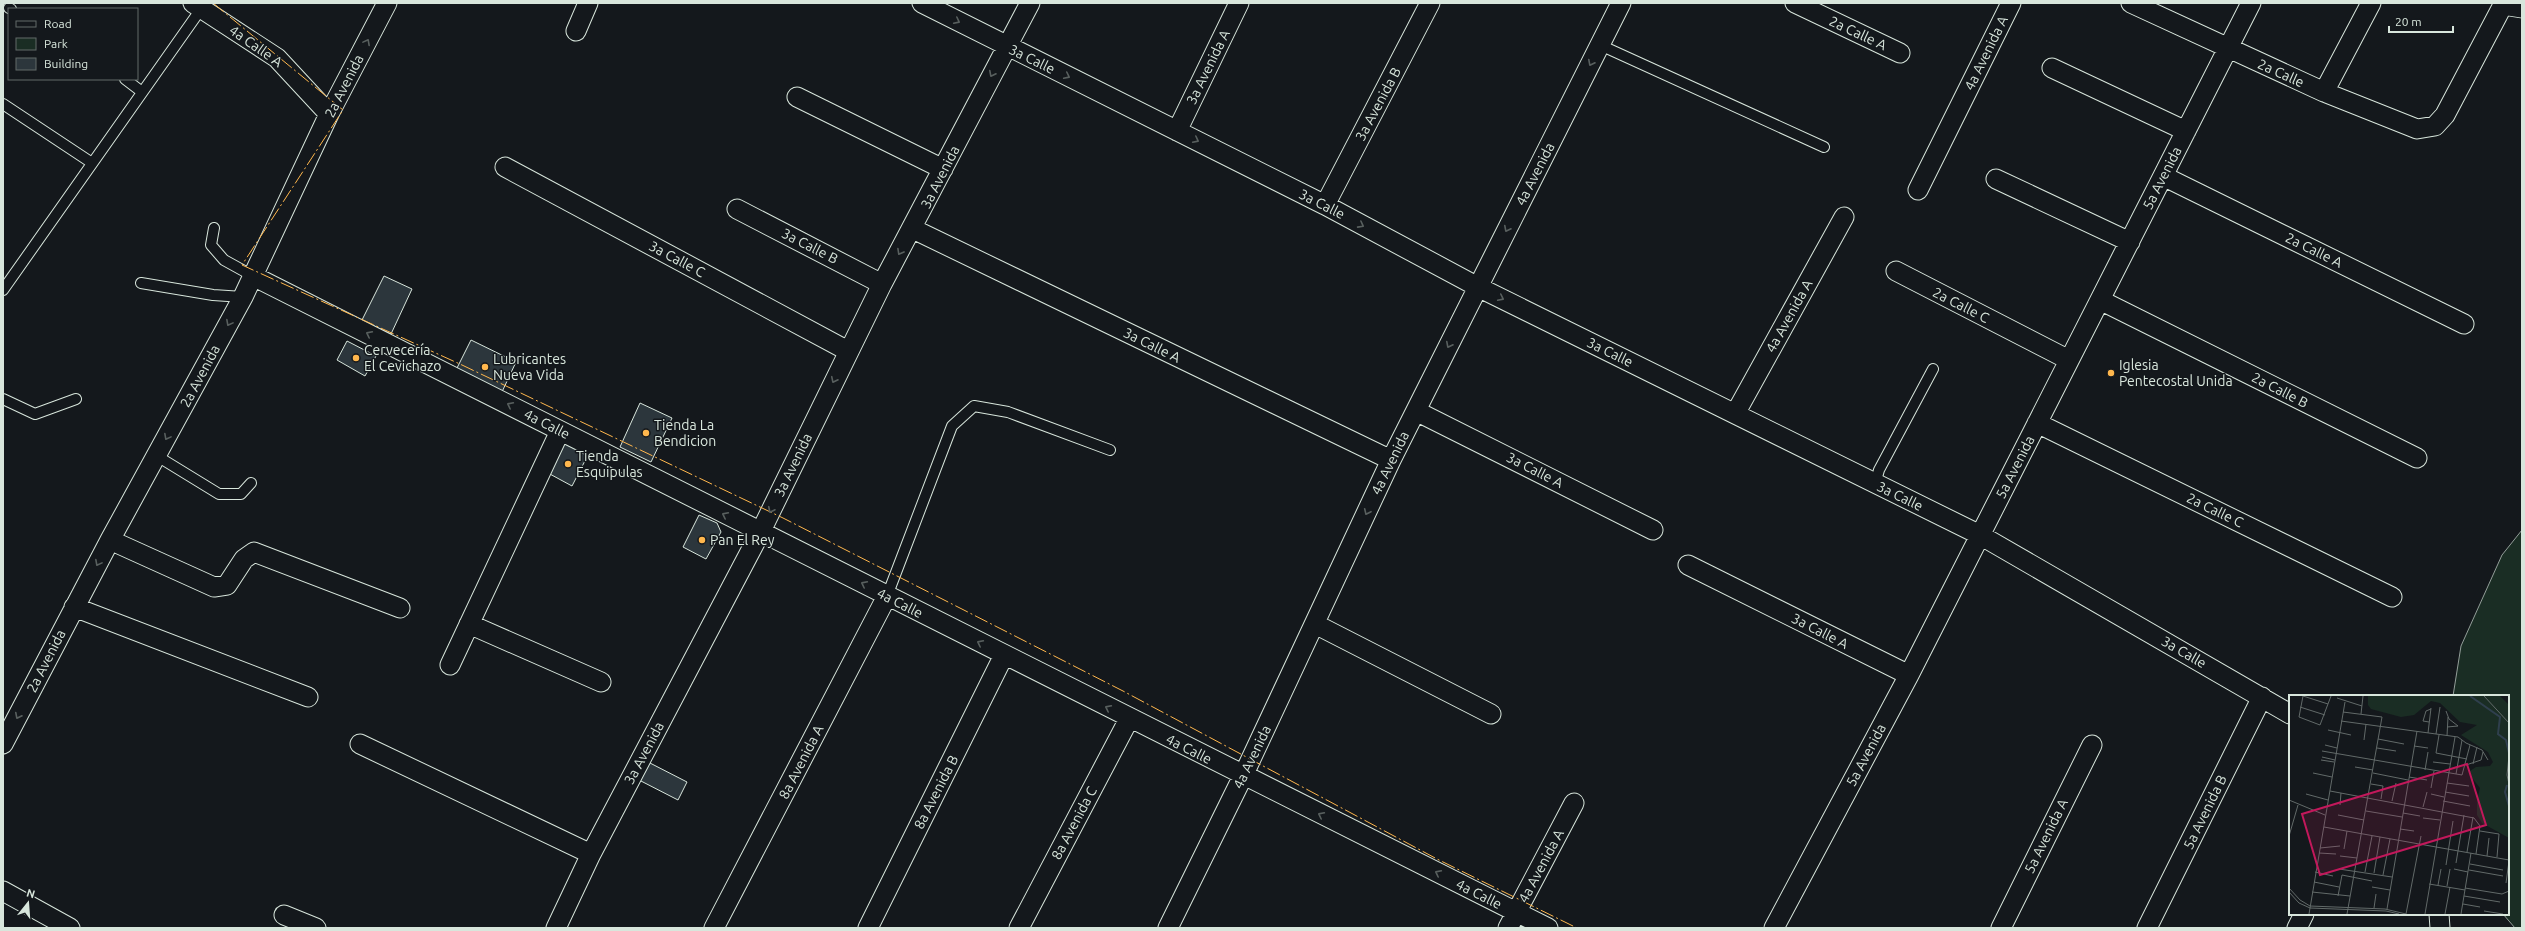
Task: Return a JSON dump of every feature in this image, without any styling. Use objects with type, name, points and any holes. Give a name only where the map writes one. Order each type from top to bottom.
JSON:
[{"type":"street","name":"2a Avenida","points":[[3,744],[110,540],[243,298],[329,114],[387,3]]},
{"type":"street","points":[[576,31],[588,3]]},
{"type":"street","name":"3a Calle","points":[[922,3],[1325,205],[1478,287],[1980,535],[2289,713]]},
{"type":"street","name":"3a Avenida","points":[[556,928],[591,854],[760,533],[882,284],[913,229],[1030,3]]},
{"type":"street","name":"3a Avenida A","points":[[1176,131],[1239,3]]},
{"type":"street","name":"3a Avenida B","points":[[1325,205],[1430,3]]},
{"type":"street","name":"4a Avenida","points":[[1168,928],[1243,776],[1391,460],[1621,3]]},
{"type":"street","name":"2a Calle A","points":[[1795,3],[1900,53]]},
{"type":"street","name":"4a Avenida A","points":[[1918,190],[2011,3]]},
{"type":"street","name":"2a Calle","points":[[2131,3],[2324,92],[2417,129],[2435,126],[2445,115],[2503,4]]},
{"type":"street","name":"5a Avenida","points":[[1774,928],[1909,675],[2251,3]]},
{"type":"street","points":[[2324,92],[2371,3]]},
{"type":"street","points":[[2503,4],[2522,8]]},
{"type":"street","name":"4a Calle A","points":[[197,6],[277,58],[329,114]]},
{"type":"street","points":[[2052,68],[2186,131]]},
{"type":"street","points":[[797,97],[943,169]]},
{"type":"street","name":"3a Calle C","points":[[505,167],[848,351]]},
{"type":"street","name":"2a Calle A","points":[[2163,176],[2464,324]]},
{"type":"street","points":[[1996,179],[2130,242]]},
{"type":"street","name":"3a Calle B","points":[[737,209],[882,284]]},
{"type":"street","name":"4a Avenida A","points":[[1735,414],[1844,217]]},
{"type":"street","name":"3a Calle A","points":[[913,229],[1391,460]]},
{"type":"street","name":"2a Calle C","points":[[1896,271],[2069,360]]},
{"type":"street","name":"4a Calle","points":[[253,276],[1243,776],[1512,920],[1548,928]]},
{"type":"street","name":"2a Calle B","points":[[2100,300],[2417,458]]},
{"type":"street","name":"3a Calle A","points":[[1416,411],[1653,530]]},
{"type":"street","name":"2a Calle C","points":[[2037,423],[2392,597]]},
{"type":"street","points":[[450,665],[560,431]]},
{"type":"street","points":[[110,540],[214,587],[227,585],[244,559],[254,552],[400,608]]},
{"type":"street","name":"3a Calle A","points":[[1688,565],[1909,675]]},
{"type":"street","name":"8a Avenida A","points":[[714,928],[887,596]]},
{"type":"street","points":[[74,607],[308,697]]},
{"type":"street","points":[[469,624],[601,682]]},
{"type":"street","points":[[1315,624],[1492,714]]},
{"type":"street","name":"8a Avenida B","points":[[868,928],[1004,655]]},
{"type":"street","name":"5a Avenida B","points":[[2148,928],[2262,697]]},
{"type":"street","name":"8a Avenida C","points":[[1019,928],[1129,719]]},
{"type":"street","points":[[360,744],[591,854]]},
{"type":"street","name":"5a Avenida A","points":[[2001,928],[2092,745]]},
{"type":"street","name":"4a Avenida A","points":[[1512,920],[1574,803]]},
{"type":"street","points":[[3,891],[70,928]]},
{"type":"street","points":[[284,915],[316,928]]},
{"type":"street","points":[[2297,928],[2304,915]]},
{"type":"lane","points":[[3,290],[142,92],[197,6]]},
{"type":"lane","points":[[1600,45],[1824,147]]},
{"type":"lane","points":[[126,80],[142,92]]},
{"type":"lane","points":[[3,104],[92,163]]},
{"type":"lane","points":[[214,228],[211,245],[224,260],[253,276]]},
{"type":"lane","points":[[141,283],[213,295],[243,298]]},
{"type":"lane","points":[[1875,484],[1879,470],[1934,369]]},
{"type":"lane","points":[[3,399],[35,414],[76,399]]},
{"type":"lane","points":[[887,596],[952,426],[974,406],[1008,412],[1110,450]]},
{"type":"lane","points":[[157,456],[219,494],[241,494],[251,483]]},
{"type":"green space","points":[[2522,530],[2522,928],[2515,928],[2504,915],[2509,915],[2509,695],[2453,695],[2461,646],[2502,555]]},
{"type":"building","points":[[384,276],[412,289],[391,334],[362,320]]},
{"type":"building","name":"Lubricantes Nueva Vida","points":[[471,340],[516,362],[501,394],[455,372]]},
{"type":"building","name":"Cervecería El Cevichazo","points":[[347,341],[376,356],[365,376],[337,360]]},
{"type":"building","name":"Tienda La Bendicion","points":[[640,403],[672,418],[651,462],[620,447]]},
{"type":"building","name":"Tienda Esquipulas","points":[[563,443],[588,455],[572,486],[548,473]]},
{"type":"building","name":"Pan El Rey","points":[[699,515],[717,523],[721,532],[706,559],[683,547]]},
{"type":"building","points":[[648,762],[687,782],[678,800],[639,780]]},
{"type":"power","points":[[213,3],[343,110],[242,265],[462,365],[783,518],[1123,691],[1437,859],[1577,928]]},
{"type":"place","name":"Cervecería El Cevichazo","points":[[356,358]]},
{"type":"place","name":"Lubricantes Nueva Vida","points":[[485,367]]},
{"type":"place","name":"Iglesia Pentecostal Unida","points":[[2111,373]]},
{"type":"place","name":"Tienda La Bendicion","points":[[646,433]]},
{"type":"place","name":"Tienda Esquipulas","points":[[568,464]]},
{"type":"place","name":"Pan El Rey","points":[[702,540]]}]
